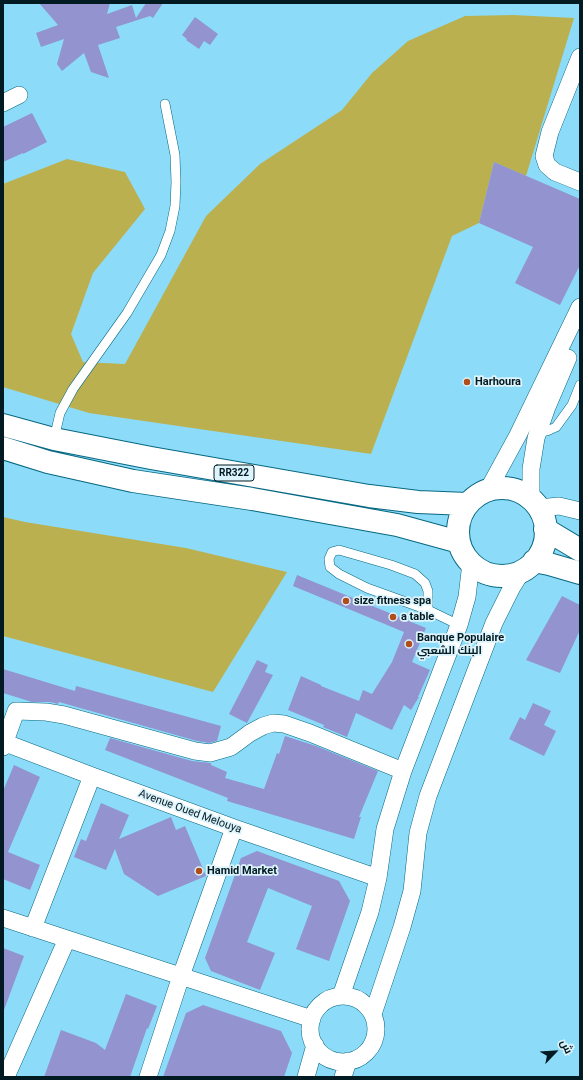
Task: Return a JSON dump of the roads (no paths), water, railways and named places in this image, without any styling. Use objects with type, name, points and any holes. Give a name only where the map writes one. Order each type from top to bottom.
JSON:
[{"type":"main road","name":"RR322","points":[[3,425],[54,439],[151,458],[369,496],[418,502],[467,504]]},
{"type":"main road","name":"RR322","points":[[3,448],[48,462],[133,481],[252,499],[397,525],[459,542]]},
{"type":"main road","points":[[500,488],[511,489],[522,493],[535,504],[543,518],[545,540],[541,551],[528,566],[512,574],[501,576],[480,570],[471,563],[459,542],[458,529],[461,516],[467,504],[477,495],[488,490],[500,488]]},
{"type":"main road","points":[[545,528],[580,550]]},
{"type":"main road","points":[[528,566],[554,565],[580,573]]},
{"type":"street","points":[[580,57],[550,132],[544,156],[547,165],[555,172],[580,182]]},
{"type":"street","points":[[3,103],[19,95]]},
{"type":"street","points":[[488,490],[531,426],[578,327],[580,307]]},
{"type":"street","points":[[531,426],[531,469],[535,504],[558,506],[580,511]]},
{"type":"street","points":[[341,996],[370,912],[378,878],[385,829],[402,771],[459,625],[467,597],[471,563]]},
{"type":"street","points":[[373,1014],[402,927],[412,890],[418,832],[428,796],[496,618],[512,587],[528,566]]},
{"type":"street","points":[[4,744],[16,711],[46,712],[64,715],[195,751],[210,752],[231,747],[250,733],[263,726],[279,723],[310,733],[402,771]]},
{"type":"street","name":"Avenue Oued Melouya","points":[[4,744],[234,828],[378,878]]},
{"type":"street","points":[[33,928],[92,776]]},
{"type":"street","points":[[148,1077],[234,828]]},
{"type":"street","points":[[3,918],[312,1019]]},
{"type":"street","points":[[6,1077],[67,939]]},
{"type":"street","points":[[346,996],[357,999],[366,1005],[373,1014],[376,1024],[376,1034],[373,1044],[346,1069],[335,1060],[324,1055],[315,1045],[311,1032],[312,1019],[317,1009],[325,1001],[335,997],[346,996]]},
{"type":"street","points":[[306,1077],[315,1045]]},
{"type":"lane","points":[[54,439],[60,414],[66,401],[128,313],[161,255],[170,231],[175,206],[175,155],[165,104]]},
{"type":"lane","points":[[531,426],[547,431],[556,427],[572,406],[580,385]]},
{"type":"lane","points":[[428,610],[428,591],[425,583],[415,574],[391,565],[339,550],[332,552],[329,559],[330,567],[339,574],[367,588],[428,610],[459,625]]},
{"type":"place","name":"Harhoura","points":[[467,382]]},
{"type":"place","name":"size fitness spa","points":[[346,601]]},
{"type":"place","name":"a table","points":[[393,617]]},
{"type":"place","name":"Banque Populaire البنك الشعبي","points":[[409,644]]},
{"type":"place","name":"Hamid Market","points":[[199,871]]}]
